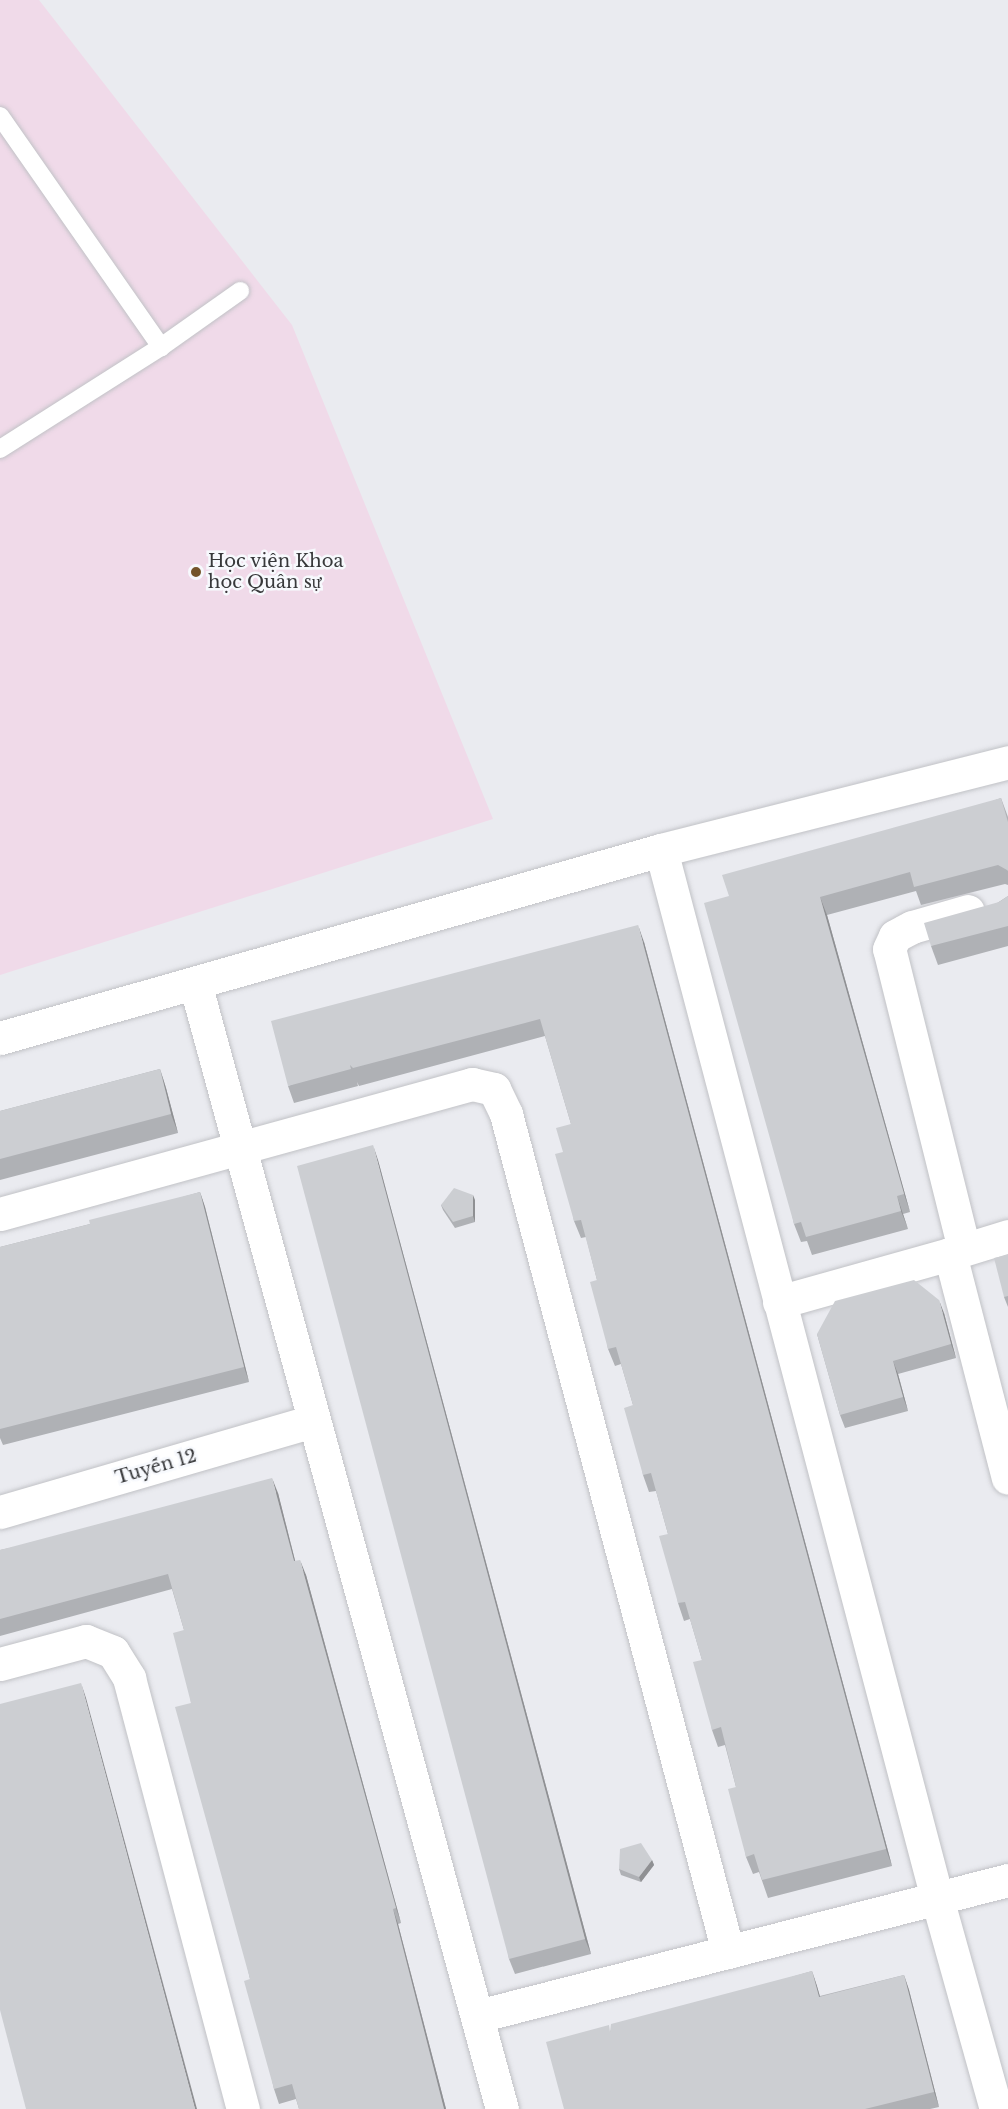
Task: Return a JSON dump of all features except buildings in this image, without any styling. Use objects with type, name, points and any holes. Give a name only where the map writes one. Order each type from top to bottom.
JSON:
[{"type":"street","points":[[0,1038],[661,850],[1008,762]]},
{"type":"street","points":[[661,850],[937,1898],[996,2109]]},
{"type":"street","points":[[1001,902],[912,927],[895,936],[889,949],[1008,1478]]},
{"type":"street","points":[[195,983],[241,1148],[312,1421],[502,2109]]},
{"type":"street","points":[[0,1214],[472,1084],[494,1089],[506,1114],[728,1952]]},
{"type":"street","points":[[779,1302],[1008,1236]]},
{"type":"street","name":"Tuyến 12","points":[[0,1512],[312,1421]]},
{"type":"street","points":[[0,1664],[86,1641],[113,1652],[129,1678],[243,2109]]},
{"type":"street","points":[[478,2016],[1008,1880]]},
{"type":"lane","points":[[0,116],[161,347]]},
{"type":"lane","points":[[0,449],[161,347],[240,291]]},
{"type":"shaded area","name":"Học viện Khoa học Quân sự","points":[[0,0],[39,0],[292,325],[493,819],[0,975]]},
{"type":"place","name":"Học viện Khoa học Quân sự","points":[[196,572]]}]
